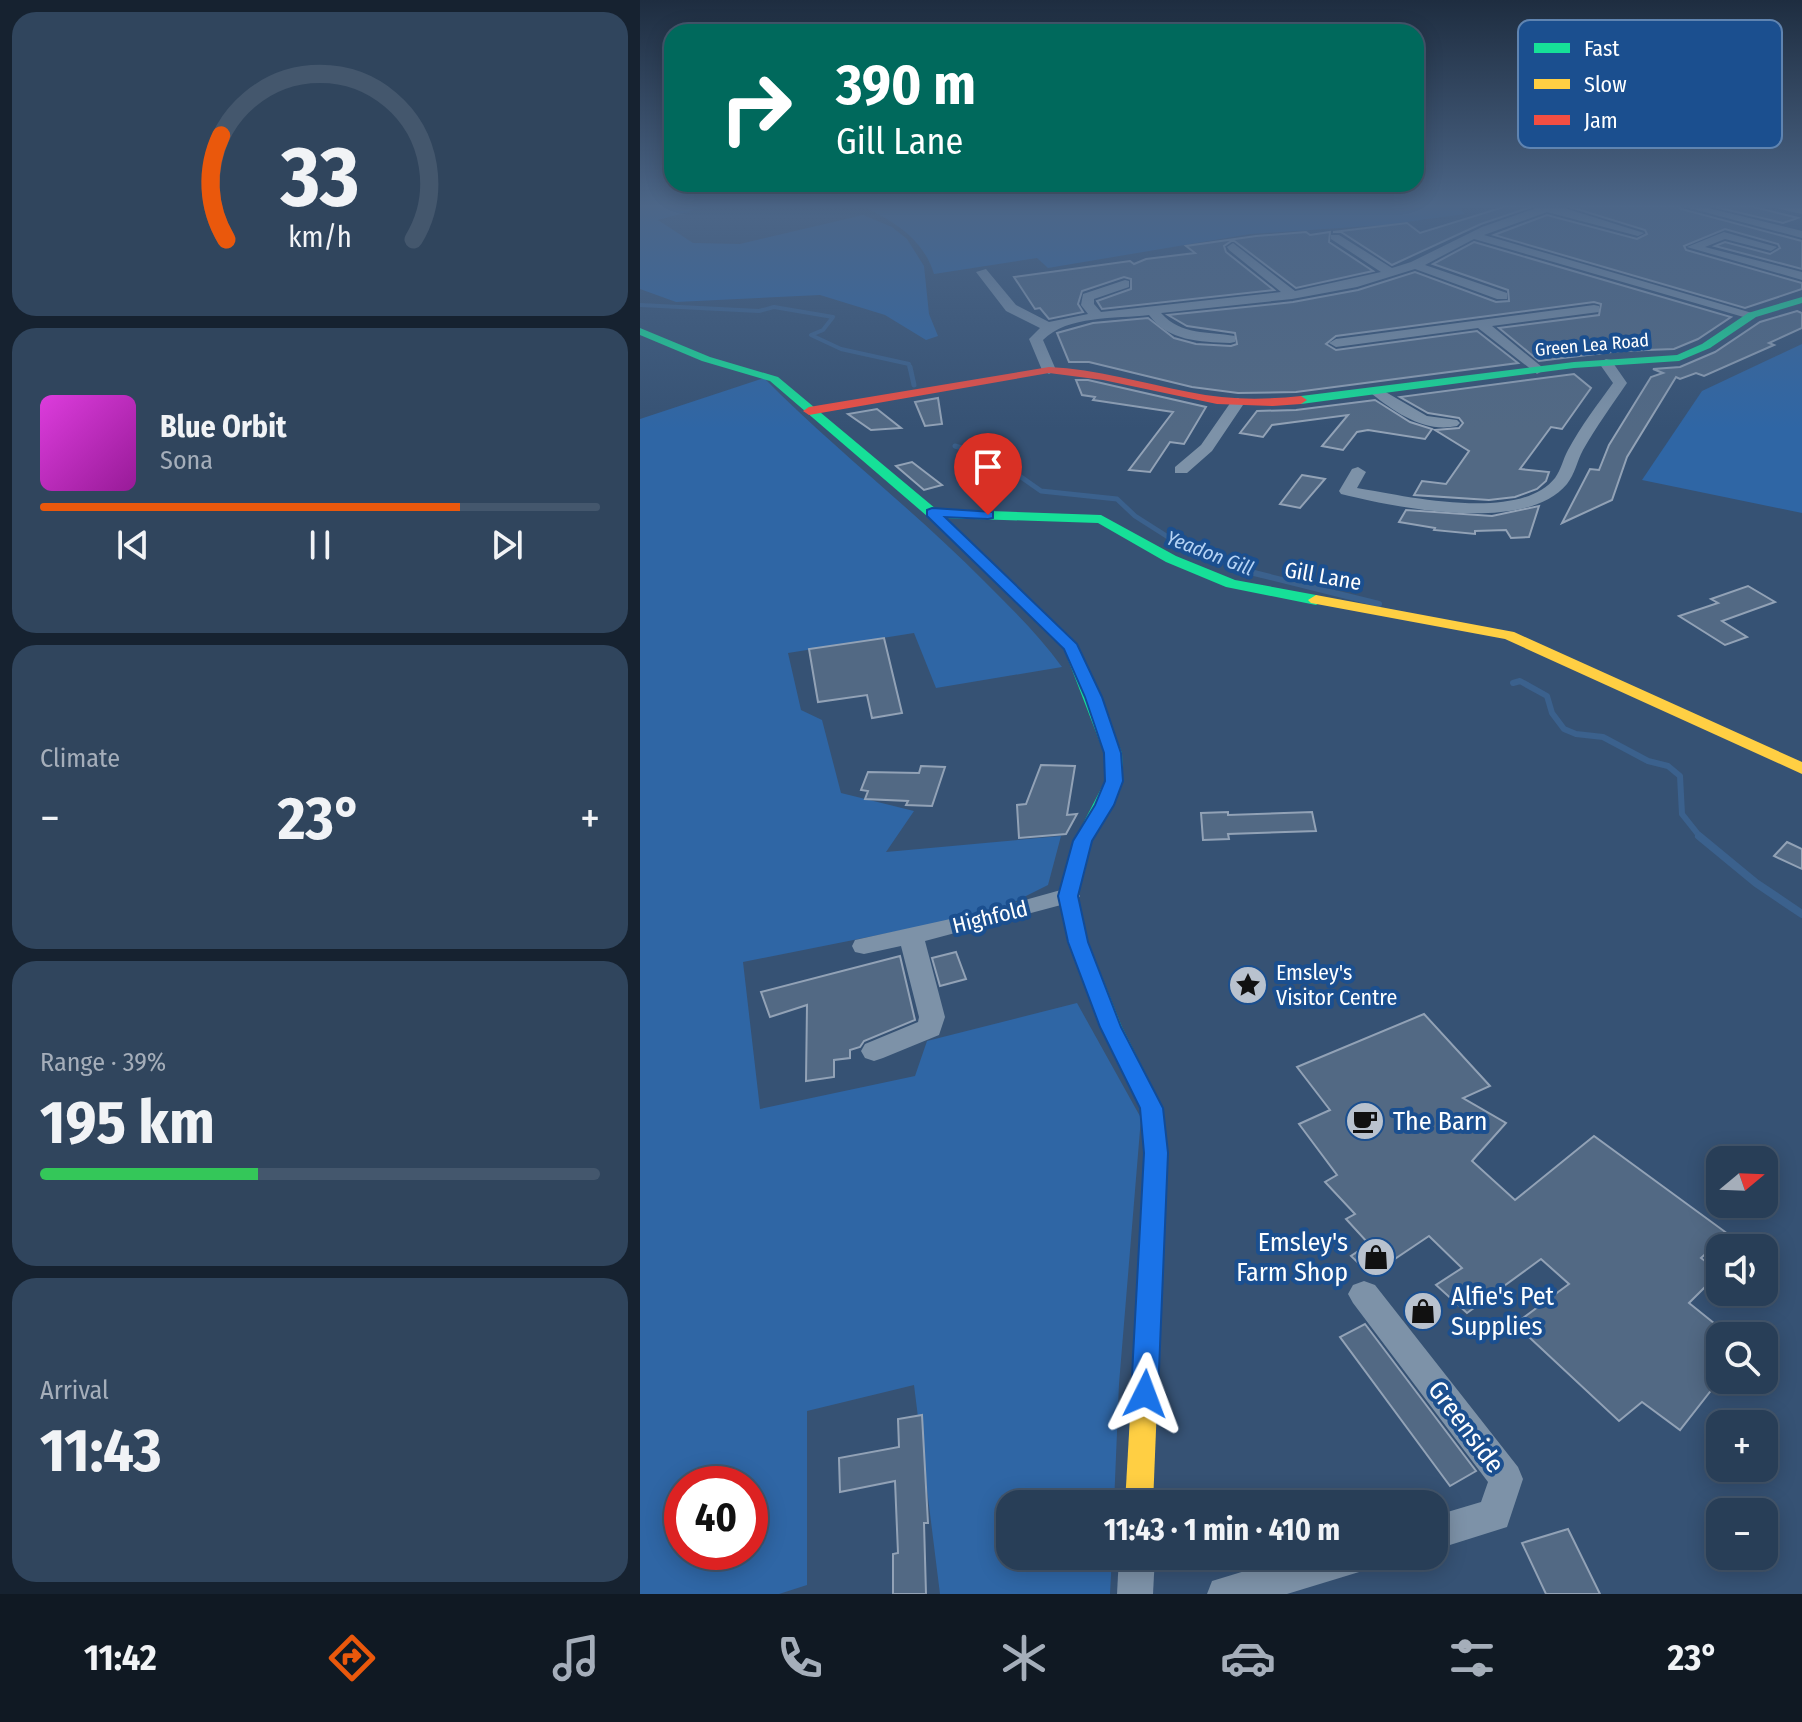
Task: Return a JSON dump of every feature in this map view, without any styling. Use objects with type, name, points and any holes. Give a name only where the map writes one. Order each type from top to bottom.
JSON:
[{"type":"street","points":[[989,280],[1011,308],[1048,327]]},
{"type":"street","points":[[1274,280],[1292,295]]},
{"type":"street","points":[[1049,370],[1036,339],[1048,327],[1096,314],[1292,295],[1358,280]]},
{"type":"street","points":[[1458,280],[1502,296]]},
{"type":"street","points":[[1631,280],[1752,315]]},
{"type":"street","points":[[1096,314],[1087,305],[1088,297],[1125,284]]},
{"type":"street","name":"Green Lea Road","points":[[809,411],[1049,370],[1088,371],[1191,396],[1274,403],[1537,370],[1679,358],[1706,346],[1752,315],[1801,301]]},
{"type":"street","points":[[1336,343],[1594,309]]},
{"type":"street","points":[[1152,310],[1159,323],[1176,332],[1227,336],[1242,350]]},
{"type":"street","points":[[1481,324],[1537,370]]},
{"type":"street","points":[[640,331],[706,359],[774,379],[932,513],[1071,647],[1093,697],[1113,753],[1114,781],[1083,841],[1068,896],[1078,942],[1111,1027],[1152,1108],[1156,1153],[1140,1490]]},
{"type":"street","points":[[1358,472],[1347,491],[1436,506],[1496,507],[1539,497],[1561,481],[1576,448],[1620,383],[1606,363]]},
{"type":"street","points":[[1377,391],[1406,412],[1445,426]]},
{"type":"street","points":[[1181,470],[1207,448],[1238,402]]},
{"type":"street","name":"Gill Lane","points":[[932,513],[1101,519],[1171,559],[1231,584],[1509,635],[1802,769]]},
{"type":"street","name":"Highfold","points":[[864,946],[982,920],[1068,896]]},
{"type":"street","points":[[874,1051],[930,1028],[932,1017],[911,935]]},
{"type":"street","name":"Greenside","points":[[1364,1294],[1506,1479],[1495,1515],[1448,1529]]},
{"type":"street","points":[[1135,1594],[1136,1570]]},
{"type":"street","points":[[1225,1594],[1308,1570]]},
{"type":"shaded area","points":[[640,280],[925,280],[929,314],[938,336],[926,340],[885,315],[820,295],[676,302],[640,289]]},
{"type":"shaded area","points":[[1802,344],[1802,513],[1642,480],[1702,391]]},
{"type":"shaded area","points":[[764,378],[957,555],[1025,622],[1062,667],[936,688],[914,633],[788,653],[801,710],[822,720],[841,793],[914,811],[886,852],[1061,836],[1048,885],[994,912],[743,962],[760,1109],[915,1076],[927,1041],[1077,1003],[1141,1118],[1119,1384],[1115,1490],[996,1490],[996,1570],[1111,1570],[1110,1594],[940,1594],[914,1385],[807,1411],[807,1585],[779,1594],[640,1594],[640,419]]},
{"type":"building","points":[[1016,280],[1114,280],[1082,291],[1078,304],[1083,312],[1049,319],[1040,308],[1035,309]]},
{"type":"building","points":[[1131,280],[1262,280],[1274,290],[1102,309],[1097,301],[1131,289]]},
{"type":"building","points":[[1286,280],[1330,280],[1296,288]]},
{"type":"building","points":[[1388,280],[1438,280],[1496,302],[1509,301],[1508,290],[1480,280],[1606,280],[1731,317],[1698,339],[1674,349],[1620,351],[1539,361],[1499,328],[1599,315],[1601,304],[1594,302],[1336,336],[1326,344],[1336,350],[1477,331],[1518,363],[1296,392],[1238,393],[1192,387],[1089,362],[1069,362],[1057,333],[1093,323],[1148,318],[1174,338],[1196,344],[1231,346],[1237,344],[1235,333],[1187,326],[1168,315],[1293,302],[1358,290]]},
{"type":"building","points":[[1650,280],[1793,280],[1802,283],[1802,289],[1745,308]]},
{"type":"building","points":[[1797,311],[1802,313],[1802,328],[1769,343],[1774,345],[1704,376],[1696,373],[1680,379],[1676,377],[1627,457],[1612,500],[1562,523],[1590,469],[1599,470],[1609,445],[1651,377],[1663,373],[1653,369],[1680,367],[1715,352],[1760,322]]},
{"type":"building","points":[[1574,374],[1591,388],[1562,429],[1551,427],[1520,469],[1549,472],[1546,481],[1537,489],[1515,497],[1489,500],[1414,495],[1422,481],[1446,484],[1469,451],[1435,430],[1459,428],[1463,423],[1459,418],[1428,413],[1400,397]]},
{"type":"building","points":[[1076,380],[1088,380],[1206,407],[1184,444],[1170,442],[1150,472],[1129,470],[1173,412],[1093,400],[1095,397],[1082,395]]},
{"type":"building","points":[[938,398],[942,424],[925,426],[915,402]]},
{"type":"building","points":[[1375,400],[1410,422],[1432,429],[1425,439],[1368,430],[1357,432],[1343,450],[1322,446],[1348,415],[1272,425],[1263,437],[1240,433],[1257,411],[1296,410]]},
{"type":"building","points":[[877,409],[901,428],[871,430],[848,414]]},
{"type":"building","points":[[912,462],[942,485],[924,490],[896,466]]},
{"type":"building","points":[[1302,475],[1325,479],[1300,508],[1280,504]]},
{"type":"building","points":[[1539,506],[1529,537],[1511,538],[1506,530],[1475,531],[1475,534],[1434,530],[1399,522],[1406,510],[1492,516]]},
{"type":"building","points":[[1748,586],[1775,602],[1722,621],[1747,637],[1725,645],[1679,616],[1718,603],[1711,599]]},
{"type":"building","points":[[884,638],[902,713],[872,718],[867,695],[818,702],[809,649]]},
{"type":"building","points":[[1041,765],[1075,766],[1067,815],[1077,814],[1066,834],[1019,838],[1017,805],[1026,804]]},
{"type":"building","points":[[921,766],[945,767],[932,806],[906,805],[908,801],[865,799],[868,791],[861,790],[868,772],[919,773]]},
{"type":"building","points":[[1228,812],[1228,815],[1312,812],[1316,831],[1228,834],[1229,839],[1203,840],[1201,813]]},
{"type":"building","points":[[1787,842],[1802,849],[1802,869],[1774,856]]},
{"type":"building","points":[[956,952],[966,979],[940,986],[932,958]]},
{"type":"building","points":[[900,956],[915,1020],[864,1041],[860,1047],[850,1050],[850,1058],[834,1060],[834,1077],[806,1081],[807,1005],[770,1017],[761,992]]},
{"type":"building","points":[[1424,1014],[1490,1086],[1463,1098],[1506,1123],[1472,1161],[1515,1200],[1594,1136],[1728,1234],[1706,1234],[1706,1254],[1701,1258],[1706,1262],[1706,1286],[1689,1303],[1713,1322],[1706,1322],[1708,1394],[1680,1430],[1642,1402],[1619,1421],[1515,1324],[1569,1284],[1541,1259],[1467,1313],[1436,1285],[1462,1268],[1429,1236],[1371,1275],[1351,1256],[1369,1244],[1346,1219],[1355,1214],[1325,1182],[1337,1175],[1299,1124],[1330,1110],[1297,1067]]},
{"type":"building","points":[[1365,1324],[1476,1471],[1450,1486],[1340,1337]]},
{"type":"building","points":[[922,1415],[928,1523],[924,1523],[926,1594],[893,1594],[893,1554],[898,1553],[895,1481],[840,1492],[839,1458],[899,1447],[898,1419]]},
{"type":"building","points":[[1568,1529],[1600,1594],[1546,1594],[1522,1543]]},
{"type":"waterway","name":"Yeadon Gill","points":[[640,305],[759,311],[774,307],[833,317],[823,330],[811,335],[841,349],[909,364],[910,369]]},
{"type":"waterway","name":"Yeadon Gill","points":[[910,367],[914,385]]},
{"type":"waterway","name":"Yeadon Gill","points":[[955,446],[994,458],[1041,491],[1117,499],[1135,516],[1179,544],[1259,574]]},
{"type":"waterway","name":"Yeadon Gill","points":[[1254,573],[1259,574]]},
{"type":"waterway","name":"Yeadon Gill","points":[[1259,574],[1379,604]]},
{"type":"waterway","name":"Yeadon Gill","points":[[1513,683],[1520,681],[1547,696],[1552,713],[1564,729],[1576,734],[1603,737],[1648,761],[1668,766],[1680,776],[1682,814],[1700,837]]},
{"type":"waterway","name":"Yeadon Gill","points":[[1700,837],[1756,883],[1802,914]]},
{"type":"traffic: fast","points":[[1301,400],[1574,365],[1679,358],[1706,346],[1752,315],[1802,300]]},
{"type":"traffic: fast","points":[[640,331],[706,359],[774,379],[932,513],[1101,519],[1171,559],[1231,584],[1316,600]]},
{"type":"traffic: fast","points":[[932,513],[1071,647],[1113,753],[1114,781],[1083,841],[1068,896],[1078,942],[1111,1027],[1152,1108],[1156,1153],[1151,1258]]},
{"type":"traffic: slow","points":[[1316,600],[1509,635],[1802,769]]},
{"type":"traffic: slow","points":[[1140,1490],[1151,1258]]},
{"type":"traffic: jam","points":[[809,411],[1049,370],[1103,376],[1217,400],[1301,400]]},
{"type":"place","name":"Emsley's Visitor Centre","points":[[1248,985]]},
{"type":"place","name":"The Barn","points":[[1365,1121]]},
{"type":"place","name":"Emsley's Farm Shop","points":[[1376,1257]]},
{"type":"place","name":"Alfie's Pet Supplies","points":[[1423,1311]]},
{"type":"route","points":[[988,515],[932,513],[1071,647],[1113,753],[1114,781],[1083,841],[1068,896],[1078,942],[1111,1027],[1152,1108],[1156,1153],[1145,1394]]}]
